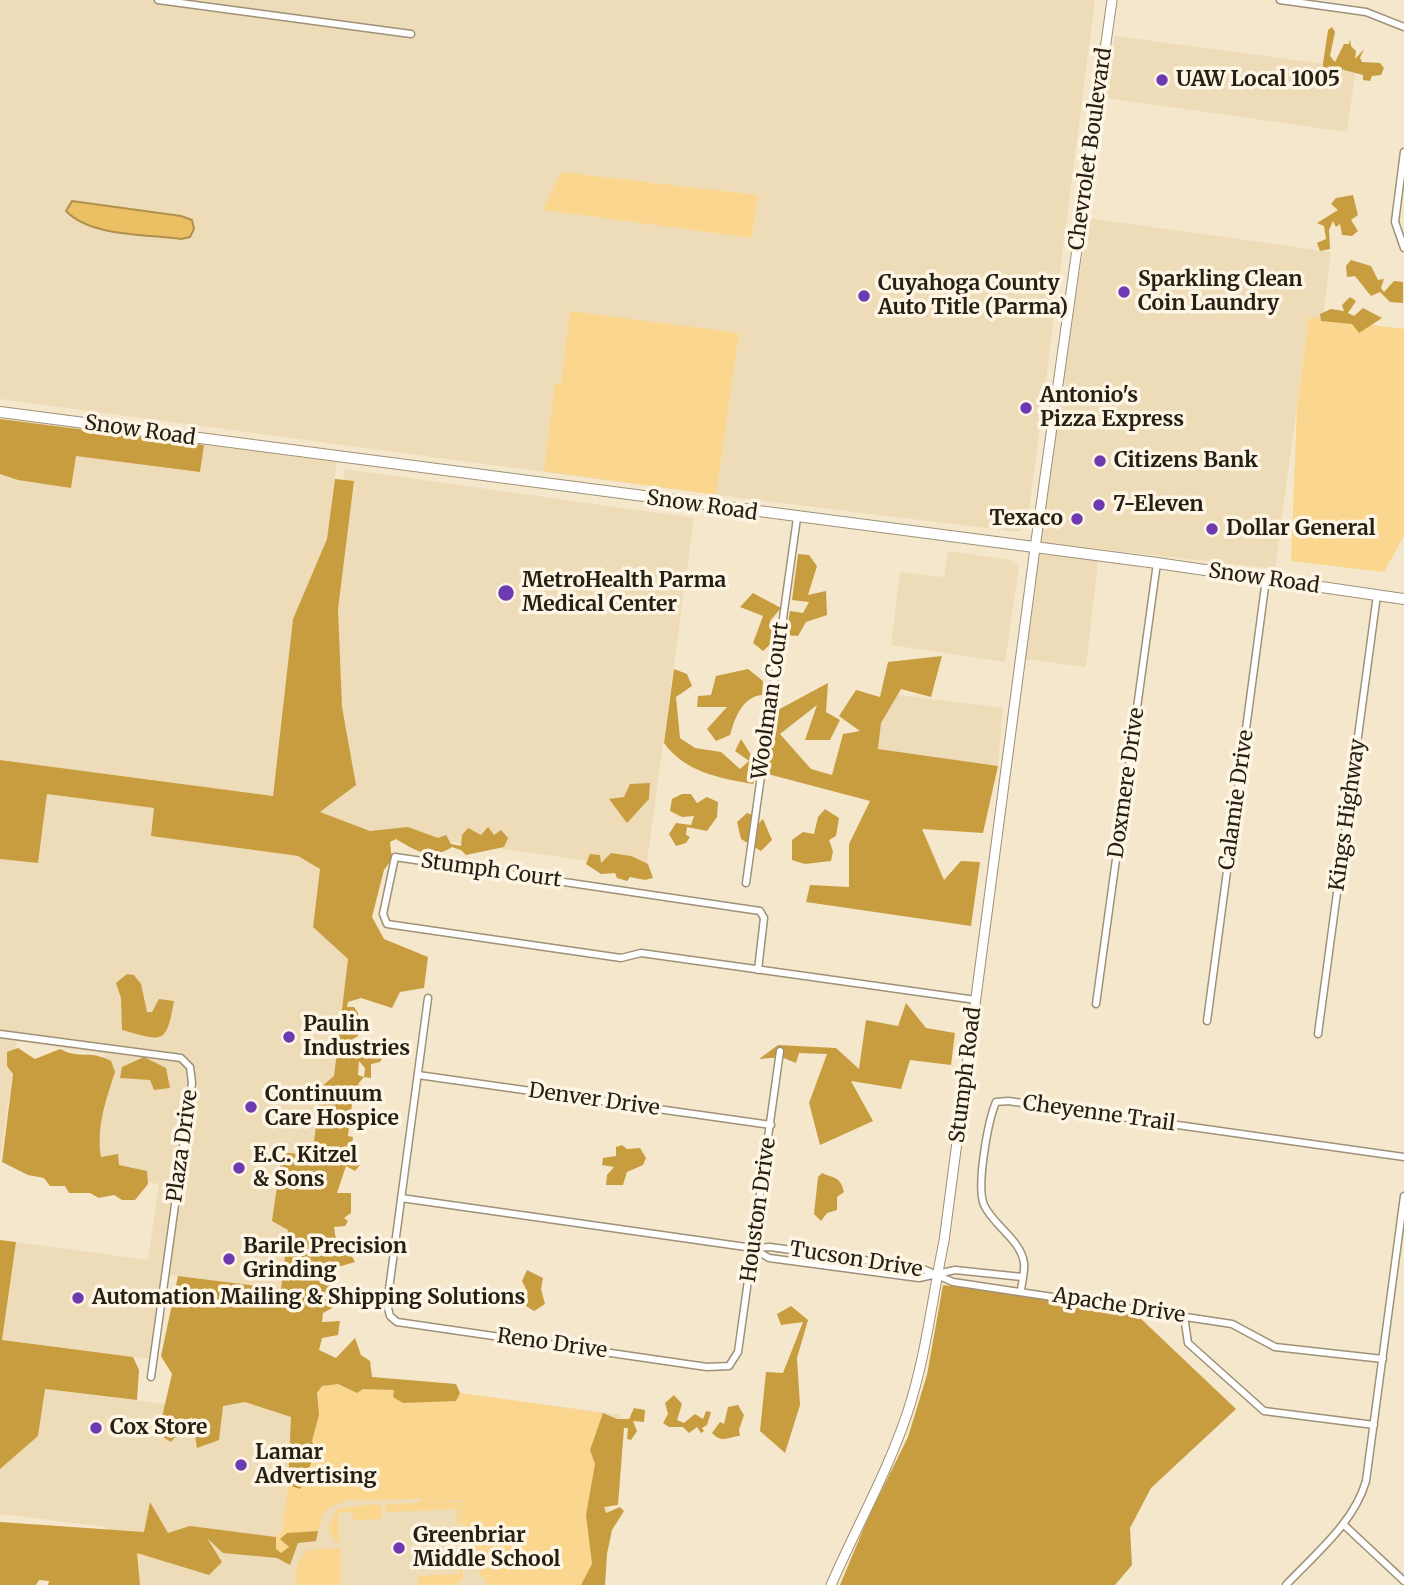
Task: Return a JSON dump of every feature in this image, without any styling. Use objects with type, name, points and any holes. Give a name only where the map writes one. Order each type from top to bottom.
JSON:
[{"type":"main road","name":"Chevrolet Boulevard","points":[[1035,548],[1112,0]]},
{"type":"main road","name":"Snow Road","points":[[0,412],[1157,563],[1404,599]]},
{"type":"main road","name":"Stumph Road","points":[[831,1585],[882,1479],[907,1414],[924,1351],[976,1000],[1035,548]]},
{"type":"street","points":[[158,0],[411,34]]},
{"type":"street","points":[[1280,0],[1366,12],[1402,26],[1404,34]]},
{"type":"street","points":[[1404,154],[1395,222],[1404,248]]},
{"type":"street","name":"Woolman Court","points":[[746,883],[797,518]]},
{"type":"street","name":"Doxmere Drive","points":[[1096,1004],[1157,563]]},
{"type":"street","name":"Calamie Drive","points":[[1207,1021],[1266,579]]},
{"type":"street","name":"Kings Highway","points":[[1318,1034],[1377,595]]},
{"type":"street","name":"Stumph Court","points":[[758,970],[764,918],[761,911],[395,857],[383,914],[387,924],[621,958],[641,953],[758,970],[976,1000]]},
{"type":"street","points":[[401,1198],[428,998]]},
{"type":"street","name":"Plaza Drive","points":[[0,1034],[181,1058],[190,1067],[192,1083],[151,1377]]},
{"type":"street","name":"Houston Drive","points":[[729,1366],[738,1352],[780,1051]]},
{"type":"street","name":"Denver Drive","points":[[418,1075],[771,1125]]},
{"type":"street","name":"Cheyenne Trail","points":[[1021,1290],[1024,1262],[1019,1250],[992,1219],[981,1196],[990,1115],[996,1102],[1008,1101],[1404,1157]]},
{"type":"street","points":[[1286,1585],[1343,1524],[1363,1493],[1404,1196]]},
{"type":"street","name":"Tucson Drive","points":[[401,1198],[753,1248],[770,1247],[921,1268],[937,1275]]},
{"type":"street","name":"Reno Drive","points":[[401,1198],[387,1304],[390,1315],[397,1322],[707,1367],[729,1366]]},
{"type":"street","name":"Tucson Drive","points":[[753,1248],[769,1258],[919,1278],[937,1275]]},
{"type":"street","points":[[937,1275],[955,1270],[1022,1278]]},
{"type":"street","name":"Apache Drive","points":[[937,1275],[953,1282],[1021,1290],[1243,1327],[1275,1346],[1383,1359]]},
{"type":"street","points":[[1184,1316],[1188,1343],[1264,1411],[1374,1425]]},
{"type":"street","points":[[1343,1524],[1404,1581]]},
{"type":"shaded area","points":[[0,0],[1095,0],[1027,527],[1018,532],[716,495],[0,399]],"holes":[[[561,172],[758,195],[752,238],[543,210]]]},
{"type":"shaded area","points":[[1332,27],[1335,32],[1330,56],[1335,62],[1344,44],[1349,44],[1350,39],[1351,46],[1356,51],[1355,59],[1364,49],[1360,58],[1362,62],[1380,63],[1384,68],[1381,75],[1372,76],[1370,81],[1363,80],[1363,75],[1333,67],[1332,72],[1322,70],[1328,30]]},
{"type":"shaded area","points":[[1115,36],[1356,68],[1347,132],[1106,98]]},
{"type":"shaded area","points":[[561,172],[758,195],[752,238],[543,210]]},
{"type":"shaded area","points":[[1353,195],[1358,215],[1351,220],[1358,231],[1352,236],[1342,235],[1340,224],[1336,227],[1333,221],[1329,230],[1330,249],[1320,251],[1317,243],[1326,239],[1324,226],[1317,223],[1338,210],[1331,204],[1336,198]]},
{"type":"shaded area","points":[[72,201],[181,216],[192,220],[194,229],[190,237],[181,239],[104,230],[90,226],[66,211]]},
{"type":"shaded area","points":[[1088,218],[1331,252],[1323,319],[1309,317],[1275,569],[1039,542]]},
{"type":"shaded area","points":[[1351,260],[1371,266],[1378,280],[1384,279],[1381,288],[1384,292],[1394,281],[1403,282],[1403,303],[1390,302],[1380,292],[1371,296],[1355,276],[1347,277],[1346,266]]},
{"type":"shaded area","points":[[1350,297],[1356,301],[1348,313],[1354,316],[1363,308],[1382,318],[1359,333],[1352,324],[1321,321],[1320,314],[1331,309],[1344,311],[1342,305]]},
{"type":"shaded area","points":[[570,311],[739,333],[716,495],[544,471],[555,383],[561,384]]},
{"type":"shaded area","points":[[1309,317],[1404,329],[1404,536],[1384,572],[1291,561],[1297,407]]},
{"type":"shaded area","points":[[0,419],[337,462],[327,539],[293,619],[273,796],[0,760]]},
{"type":"shaded area","points":[[0,419],[204,445],[200,472],[76,456],[71,488],[18,480],[0,474]]},
{"type":"shaded area","name":"MetroHealth Parma Medical Center","points":[[345,469],[694,518],[646,869],[297,820]]},
{"type":"shaded area","points":[[335,479],[354,481],[338,609],[342,707],[356,785],[320,812],[370,831],[408,827],[438,838],[446,835],[451,844],[461,846],[462,835],[468,828],[481,835],[488,827],[494,835],[501,830],[508,838],[504,847],[466,855],[452,847],[430,854],[396,839],[390,842],[392,859],[384,870],[372,917],[384,939],[428,957],[424,988],[400,992],[392,1008],[361,998],[348,1002],[347,1007],[354,1007],[358,1013],[358,1036],[351,1040],[355,1047],[352,1055],[370,1044],[372,1050],[384,1055],[380,1062],[371,1064],[371,1078],[364,1077],[358,1084],[365,1088],[358,1099],[353,1096],[348,1136],[353,1137],[350,1157],[360,1165],[355,1171],[346,1166],[337,1193],[351,1193],[351,1213],[344,1218],[348,1221],[345,1226],[334,1227],[337,1246],[347,1248],[355,1262],[314,1274],[321,1284],[335,1282],[334,1307],[323,1313],[322,1322],[340,1321],[338,1335],[322,1338],[319,1350],[336,1358],[355,1338],[361,1355],[370,1361],[372,1377],[456,1384],[460,1393],[456,1401],[403,1403],[393,1397],[394,1390],[363,1389],[357,1393],[338,1384],[322,1386],[317,1393],[319,1415],[312,1441],[316,1453],[309,1468],[303,1472],[307,1480],[300,1489],[288,1485],[291,1417],[245,1402],[223,1406],[219,1440],[197,1448],[192,1417],[171,1442],[158,1434],[172,1374],[161,1356],[178,1276],[281,1289],[288,1230],[272,1221],[282,1152],[312,1156],[321,1087],[334,1076],[348,959],[313,927],[320,869],[298,856],[151,836],[154,808],[47,794],[38,863],[0,859],[0,760],[273,796],[293,619],[327,539]],"holes":[[[359,1061],[365,1068],[364,1077],[358,1075]]]},
{"type":"shaded area","points":[[948,551],[1011,560],[1019,567],[1005,662],[891,645],[900,572],[944,577]]},
{"type":"shaded area","points":[[798,554],[809,555],[817,566],[808,595],[826,591],[827,615],[806,622],[798,636],[786,635],[790,611],[803,613],[809,602],[792,600]]},
{"type":"shaded area","points":[[1038,554],[1098,561],[1086,667],[1025,659]]},
{"type":"shaded area","points":[[753,593],[781,608],[770,621],[778,637],[763,651],[753,643],[763,616],[740,607]]},
{"type":"shaded area","points":[[942,656],[931,697],[901,689],[881,723],[878,749],[998,766],[983,833],[922,829],[944,880],[961,861],[980,862],[971,926],[806,902],[810,885],[849,887],[849,844],[870,801],[764,773],[774,712],[828,683],[826,712],[840,720],[830,740],[805,740],[817,705],[780,734],[811,769],[832,775],[843,734],[860,731],[839,716],[856,690],[880,697],[888,662]]},
{"type":"shaded area","points":[[674,669],[687,674],[692,686],[676,697],[680,738],[695,748],[721,752],[740,769],[749,761],[735,751],[741,739],[760,769],[753,784],[715,776],[692,767],[672,753],[664,743]]},
{"type":"shaded area","points":[[748,669],[763,681],[762,695],[744,704],[730,735],[716,741],[707,729],[727,707],[697,707],[698,696],[711,695],[716,676]]},
{"type":"shaded area","points":[[884,693],[1003,708],[998,766],[878,749]]},
{"type":"shaded area","points":[[650,783],[649,799],[627,823],[609,799],[624,797],[630,784]]},
{"type":"shaded area","points":[[47,794],[154,808],[152,836],[298,856],[320,869],[313,926],[348,959],[334,1076],[321,1087],[312,1157],[282,1152],[288,1229],[281,1290],[162,1274],[151,1359],[1,1341],[16,1242],[148,1260],[159,1184],[91,1174],[105,1054],[17,1041],[0,1162],[0,859],[38,863]]},
{"type":"shaded area","points":[[682,794],[691,794],[697,803],[707,797],[718,802],[717,817],[707,831],[687,827],[686,835],[690,837],[686,843],[676,846],[669,834],[676,823],[691,825],[694,816],[682,817],[670,811],[672,799]]},
{"type":"shaded area","points":[[825,809],[839,818],[836,836],[829,840],[833,851],[831,861],[805,864],[792,860],[792,840],[803,832],[814,834],[818,817]]},
{"type":"shaded area","points":[[747,813],[756,816],[756,826],[763,819],[772,840],[761,851],[741,839],[737,822]]},
{"type":"shaded area","points":[[611,853],[631,856],[648,864],[653,878],[645,880],[630,877],[627,881],[617,878],[615,873],[601,874],[586,864],[590,854],[600,855],[601,863]]},
{"type":"shaded area","points":[[127,974],[134,975],[141,984],[147,1012],[152,1012],[159,999],[174,1001],[168,1026],[160,1036],[154,1038],[122,1030],[121,998],[116,983]]},
{"type":"shaded area","points":[[906,1003],[926,1028],[955,1033],[951,1065],[910,1060],[901,1089],[851,1081],[873,1121],[820,1145],[809,1103],[827,1054],[799,1053],[796,1063],[781,1057],[759,1059],[778,1045],[836,1048],[859,1069],[866,1020],[898,1026]]},
{"type":"shaded area","points":[[18,1048],[35,1059],[60,1049],[111,1061],[115,1072],[101,1124],[101,1157],[118,1154],[119,1165],[147,1171],[148,1184],[135,1200],[122,1200],[114,1195],[99,1198],[90,1193],[69,1193],[65,1186],[50,1186],[44,1178],[28,1175],[2,1162],[13,1074],[7,1066],[7,1052]]},
{"type":"shaded area","points":[[144,1057],[166,1068],[170,1088],[154,1090],[150,1080],[120,1078],[122,1067]]},
{"type":"shaded area","points":[[622,1145],[627,1149],[640,1148],[646,1158],[643,1165],[627,1172],[623,1185],[606,1185],[607,1175],[614,1167],[602,1165],[603,1158],[616,1156],[616,1147]]},
{"type":"shaded area","points":[[822,1173],[839,1181],[844,1192],[837,1197],[837,1210],[827,1213],[821,1221],[814,1214],[818,1177]]},
{"type":"shaded area","points":[[0,1240],[16,1242],[2,1340],[133,1357],[139,1370],[137,1400],[45,1389],[38,1436],[0,1469]]},
{"type":"shaded area","points":[[527,1270],[543,1278],[541,1289],[545,1304],[534,1311],[523,1304],[527,1291],[522,1281]]},
{"type":"shaded area","points":[[943,1285],[1019,1294],[1138,1316],[1236,1409],[1151,1488],[1130,1528],[1132,1565],[1115,1585],[840,1585],[868,1518],[908,1437],[927,1375]]},
{"type":"shaded area","points":[[791,1306],[808,1320],[797,1358],[800,1405],[785,1453],[760,1431],[766,1372],[783,1373],[803,1322],[781,1325],[777,1314]]},
{"type":"shaded area","points":[[313,1373],[621,1415],[599,1585],[99,1585],[106,1527],[0,1514],[0,1469],[38,1436],[44,1389],[191,1407]]},
{"type":"shaded area","name":"Greenbriar Middle School","points":[[338,1384],[357,1393],[362,1389],[395,1390],[403,1403],[456,1401],[460,1393],[603,1413],[590,1449],[595,1464],[586,1515],[592,1564],[581,1585],[487,1585],[471,1559],[459,1559],[458,1528],[461,1527],[464,1557],[461,1500],[427,1502],[460,1502],[461,1524],[457,1524],[456,1509],[385,1512],[386,1504],[418,1503],[423,1499],[346,1500],[325,1510],[318,1531],[287,1533],[280,1539],[289,1547],[281,1553],[276,1549],[276,1537],[282,1531],[288,1485],[300,1489],[317,1415],[319,1391],[322,1386]]},
{"type":"shaded area","points":[[674,1395],[682,1404],[677,1420],[684,1423],[695,1414],[703,1419],[706,1411],[711,1412],[707,1425],[702,1428],[704,1431],[701,1433],[697,1427],[689,1433],[683,1427],[669,1427],[663,1423],[668,1414],[665,1403]]},
{"type":"shaded area","points":[[738,1405],[744,1415],[739,1430],[740,1436],[723,1439],[716,1437],[712,1433],[720,1422],[724,1424],[728,1407]]},
{"type":"shaded area","points":[[634,1408],[645,1410],[644,1422],[633,1421],[637,1431],[631,1440],[627,1439],[628,1428],[624,1428],[618,1505],[604,1507],[606,1513],[620,1507],[624,1511],[612,1530],[605,1585],[581,1585],[592,1564],[586,1515],[595,1464],[590,1450],[603,1413],[617,1419],[629,1419]]},
{"type":"shaded area","points":[[150,1502],[168,1533],[190,1526],[276,1537],[276,1549],[281,1553],[289,1547],[280,1539],[287,1533],[318,1531],[316,1541],[298,1543],[290,1565],[277,1558],[223,1553],[207,1538],[222,1562],[209,1575],[137,1553],[140,1585],[48,1585],[49,1581],[39,1580],[36,1585],[0,1585],[0,1522],[144,1532]]},
{"type":"shaded area","points":[[373,1504],[382,1506],[382,1519],[353,1520],[353,1512],[338,1513],[339,1542],[335,1542],[328,1528],[337,1509]]},
{"type":"shaded area","points":[[340,1548],[341,1585],[295,1585],[298,1562],[308,1550]]},
{"type":"shaded area","points":[[459,1569],[463,1569],[463,1579],[454,1585],[418,1585],[418,1576],[459,1574]]},
{"type":"place","name":"UAW Local 1005","points":[[1162,80]]},
{"type":"place","name":"Sparkling Clean Coin Laundry","points":[[1124,292]]},
{"type":"place","name":"Cuyahoga County Auto Title (Parma)","points":[[864,296]]},
{"type":"place","name":"Antonio's Pizza Express","points":[[1026,408]]},
{"type":"place","name":"Citizens Bank","points":[[1100,461]]},
{"type":"place","name":"7-Eleven","points":[[1099,505]]},
{"type":"place","name":"Texaco","points":[[1077,519]]},
{"type":"place","name":"Dollar General","points":[[1212,529]]},
{"type":"place","name":"MetroHealth Parma Medical Center","points":[[506,593]]},
{"type":"place","name":"Paulin Industries","points":[[289,1037]]},
{"type":"place","name":"Continuum Care Hospice","points":[[251,1107]]},
{"type":"place","name":"E.C. Kitzel & Sons","points":[[239,1168]]},
{"type":"place","name":"Barile Precision Grinding","points":[[229,1259]]},
{"type":"place","name":"Automation Mailing & Shipping Solutions","points":[[78,1298]]},
{"type":"place","name":"Cox Store","points":[[96,1428]]},
{"type":"place","name":"Lamar Advertising","points":[[241,1465]]},
{"type":"place","name":"Greenbriar Middle School","points":[[399,1548]]}]
